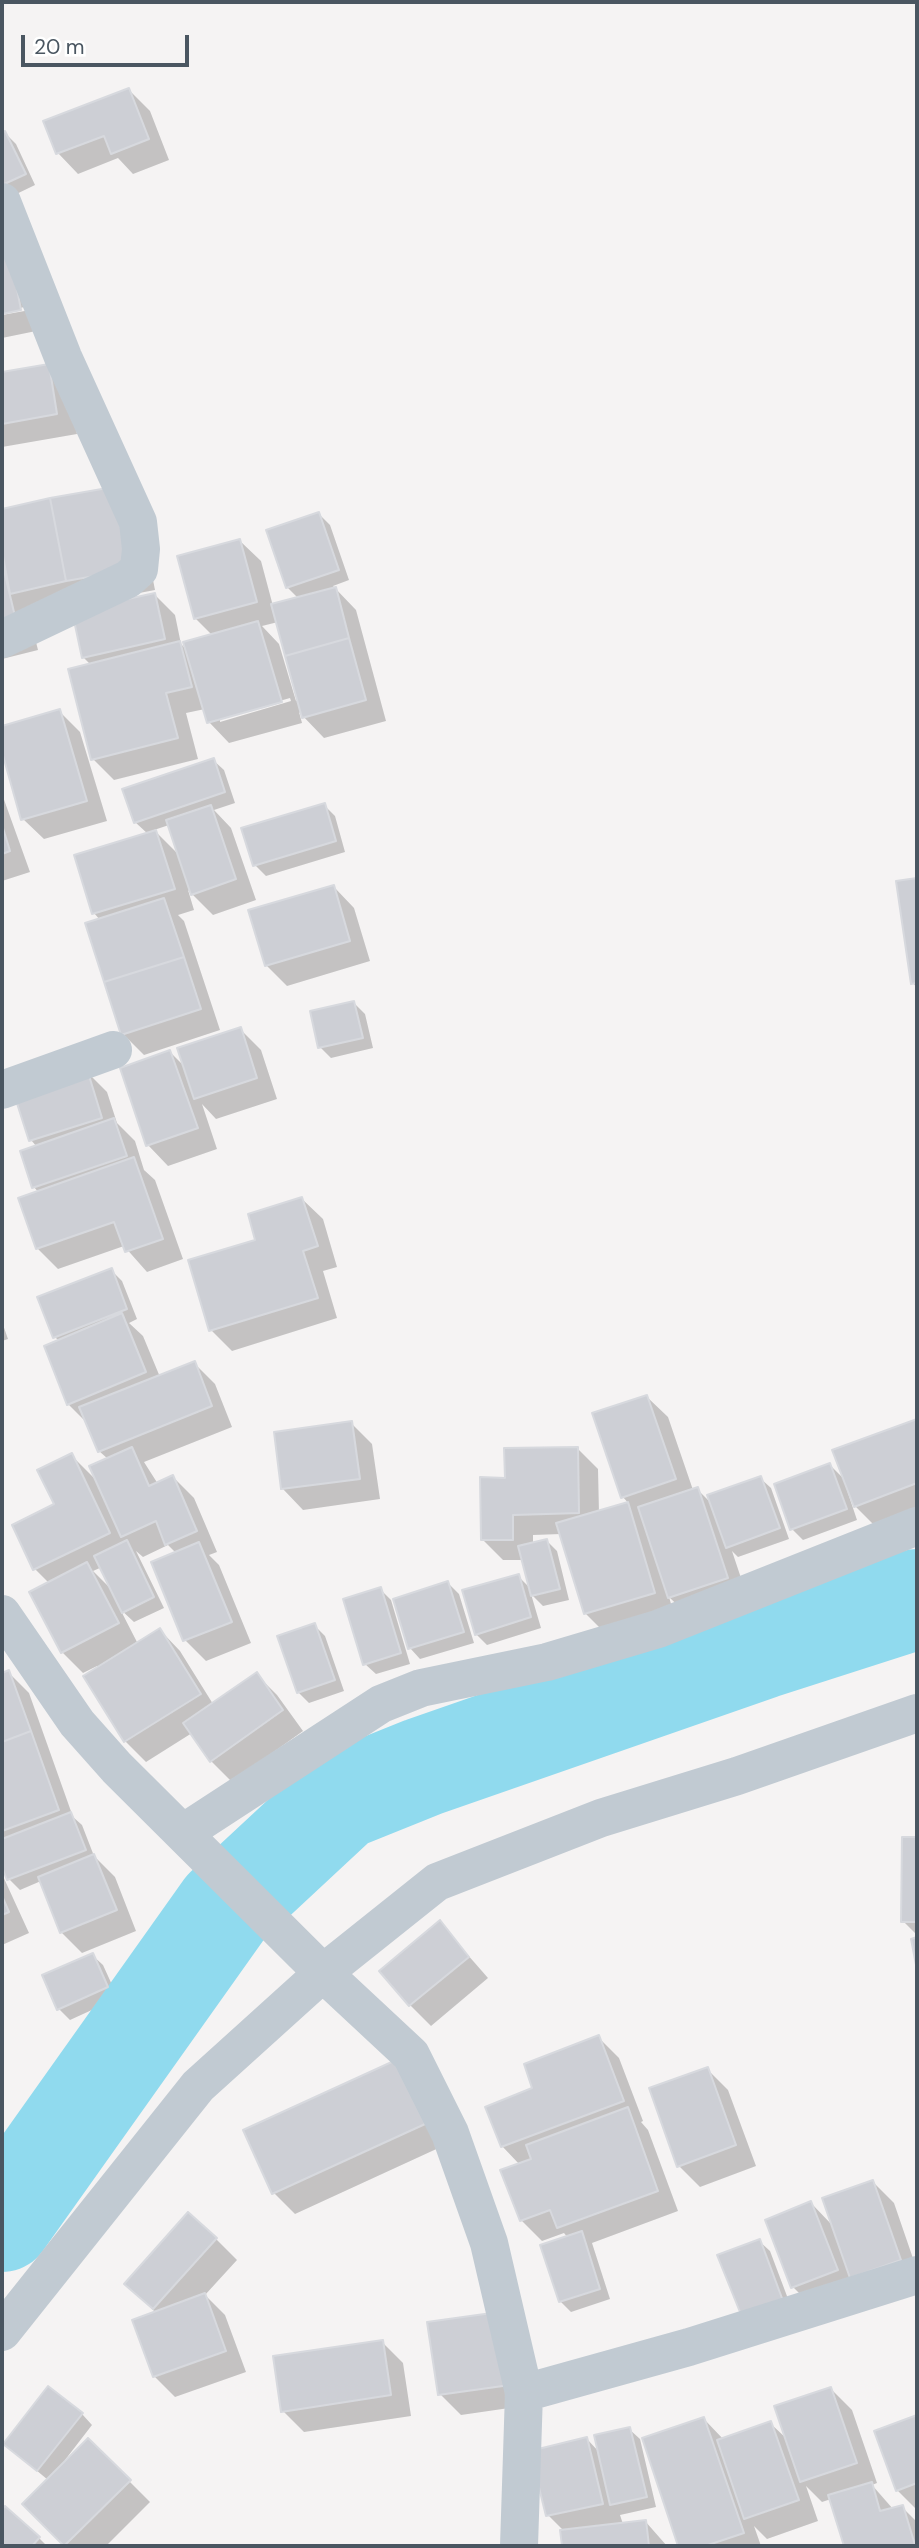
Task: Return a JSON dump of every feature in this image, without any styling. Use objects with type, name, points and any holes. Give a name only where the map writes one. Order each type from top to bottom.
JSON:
[{"type":"street","points":[[2,202],[63,357],[138,522],[141,549],[139,569],[128,579],[2,639]]},
{"type":"street","points":[[2,1090],[113,1050]]},
{"type":"street","points":[[183,1833],[381,1704],[421,1688],[547,1662],[658,1629],[917,1526]]},
{"type":"street","points":[[3,1619],[77,1723],[117,1768],[411,2055],[450,2133],[489,2243],[524,2393],[519,2546]]},
{"type":"street","points":[[2,2332],[198,2086],[312,1961],[436,1882],[601,1818],[737,1776],[917,1713]]},
{"type":"street","points":[[524,2393],[689,2347],[917,2276]]},
{"type":"building","points":[[129,88],[149,139],[111,154],[104,136],[56,154],[43,121]]},
{"type":"building","points":[[5,131],[26,174],[2,185],[2,133]]},
{"type":"building","points":[[2,230],[6,230],[21,310],[2,314]]},
{"type":"building","points":[[49,364],[57,414],[2,424],[2,372]]},
{"type":"building","points":[[119,486],[135,569],[66,581],[50,498]]},
{"type":"building","points":[[50,498],[66,581],[10,594],[2,551],[2,509]]},
{"type":"building","points":[[319,512],[339,570],[286,588],[266,530]]},
{"type":"building","points":[[240,539],[257,602],[194,619],[177,556]]},
{"type":"building","points":[[2,562],[18,629],[2,633]]},
{"type":"building","points":[[336,587],[349,638],[285,656],[271,604]]},
{"type":"building","points":[[155,593],[165,639],[82,658],[72,611]]},
{"type":"building","points":[[258,621],[282,702],[207,723],[183,642]]},
{"type":"building","points":[[349,638],[366,700],[302,718],[285,656]]},
{"type":"building","points":[[180,641],[192,687],[166,693],[178,738],[91,760],[68,669]]},
{"type":"building","points":[[60,709],[87,801],[21,820],[2,752],[2,726]]},
{"type":"building","points":[[214,758],[225,792],[134,823],[122,789]]},
{"type":"building","points":[[325,803],[336,841],[253,866],[241,828]]},
{"type":"building","points":[[211,805],[236,879],[191,895],[166,820]]},
{"type":"building","points":[[2,825],[10,851],[2,854]]},
{"type":"building","points":[[156,830],[175,889],[92,914],[74,855]]},
{"type":"building","points":[[917,878],[917,983],[911,984],[896,881]]},
{"type":"building","points":[[334,885],[350,941],[265,966],[248,910]]},
{"type":"building","points":[[164,898],[184,957],[104,982],[85,923]]},
{"type":"building","points":[[184,957],[201,1009],[121,1035],[104,982]]},
{"type":"building","points":[[354,1001],[363,1038],[318,1048],[310,1011]]},
{"type":"building","points":[[241,1027],[257,1078],[194,1099],[177,1048]]},
{"type":"building","points":[[170,1050],[198,1128],[146,1146],[120,1068]]},
{"type":"building","points":[[87,1069],[102,1118],[29,1141],[14,1094]]},
{"type":"building","points":[[114,1118],[127,1156],[32,1188],[20,1151]]},
{"type":"building","points":[[134,1157],[163,1239],[125,1252],[114,1222],[36,1249],[18,1198]]},
{"type":"building","points":[[302,1197],[318,1246],[303,1251],[318,1298],[209,1331],[188,1260],[255,1240],[248,1214]]},
{"type":"building","points":[[112,1268],[127,1309],[53,1338],[37,1297]]},
{"type":"building","points":[[122,1313],[146,1372],[67,1405],[44,1346]]},
{"type":"building","points":[[195,1361],[212,1406],[98,1452],[79,1407]]},
{"type":"building","points":[[647,1395],[676,1479],[621,1498],[592,1413]]},
{"type":"building","points":[[917,1419],[917,1483],[854,1507],[832,1450]]},
{"type":"building","points":[[352,1421],[360,1479],[281,1489],[274,1432]]},
{"type":"building","points":[[132,1447],[149,1486],[173,1475],[197,1531],[165,1545],[156,1521],[121,1537],[89,1466]]},
{"type":"building","points":[[578,1447],[579,1513],[513,1515],[513,1540],[481,1540],[480,1477],[505,1478],[504,1448]]},
{"type":"building","points":[[72,1453],[110,1533],[33,1570],[12,1525],[54,1504],[37,1470]]},
{"type":"building","points":[[830,1463],[847,1509],[790,1530],[774,1484]]},
{"type":"building","points":[[761,1476],[780,1528],[726,1548],[707,1495]]},
{"type":"building","points":[[698,1487],[728,1578],[668,1598],[638,1507]]},
{"type":"building","points":[[628,1502],[655,1593],[584,1614],[556,1523]]},
{"type":"building","points":[[547,1539],[560,1589],[531,1596],[518,1546]]},
{"type":"building","points":[[127,1540],[154,1597],[122,1613],[94,1556]]},
{"type":"building","points":[[199,1542],[232,1622],[183,1641],[151,1562]]},
{"type":"building","points":[[87,1562],[119,1623],[61,1653],[29,1592]]},
{"type":"building","points":[[519,1574],[531,1617],[475,1635],[462,1590]]},
{"type":"building","points":[[448,1581],[464,1632],[408,1649],[393,1599]]},
{"type":"building","points":[[381,1587],[401,1653],[363,1665],[343,1599]]},
{"type":"building","points":[[315,1623],[335,1680],[297,1693],[277,1636]]},
{"type":"building","points":[[160,1628],[201,1694],[124,1742],[83,1676]]},
{"type":"building","points":[[9,1670],[31,1731],[2,1742],[2,1673]]},
{"type":"building","points":[[257,1672],[283,1710],[210,1762],[183,1723]]},
{"type":"building","points":[[31,1731],[59,1810],[2,1831],[2,1742]]},
{"type":"building","points":[[71,1812],[86,1850],[7,1880],[2,1867],[2,1839]]},
{"type":"building","points":[[902,1837],[917,1837],[917,1922],[901,1922]]},
{"type":"building","points":[[94,1854],[117,1910],[60,1933],[38,1877]]},
{"type":"building","points":[[2,1896],[9,1912],[2,1915]]},
{"type":"building","points":[[440,1920],[469,1957],[409,2006],[379,1971]]},
{"type":"building","points":[[917,1937],[917,1970],[911,1939]]},
{"type":"building","points":[[93,1953],[108,1987],[57,2010],[42,1975]]},
{"type":"building","points":[[599,2035],[624,2101],[501,2147],[485,2107],[532,2088],[524,2064]]},
{"type":"building","points":[[407,2055],[436,2119],[272,2194],[243,2130]]},
{"type":"building","points":[[708,2067],[736,2145],[677,2167],[649,2088]]},
{"type":"building","points":[[628,2107],[658,2191],[557,2228],[550,2210],[520,2221],[500,2170],[531,2159],[526,2145]]},
{"type":"building","points":[[873,2180],[901,2260],[850,2278],[822,2198]]},
{"type":"building","points":[[811,2201],[838,2270],[791,2288],[765,2220]]},
{"type":"building","points":[[188,2212],[217,2238],[153,2309],[124,2284]]},
{"type":"building","points":[[582,2231],[600,2289],[559,2302],[540,2245]]},
{"type":"building","points":[[760,2239],[783,2301],[742,2317],[717,2255]]},
{"type":"building","points":[[205,2293],[226,2351],[153,2377],[132,2320]]},
{"type":"building","points":[[499,2312],[510,2385],[438,2395],[427,2322]]},
{"type":"building","points":[[383,2340],[391,2395],[281,2412],[273,2356]]},
{"type":"building","points":[[48,2386],[83,2413],[37,2471],[3,2444]]},
{"type":"building","points":[[831,2387],[857,2463],[800,2482],[774,2406]]},
{"type":"building","points":[[917,2415],[917,2483],[896,2491],[874,2431]]},
{"type":"building","points":[[704,2417],[744,2533],[705,2546],[678,2546],[642,2438]]},
{"type":"building","points":[[771,2421],[799,2500],[744,2519],[717,2440]]},
{"type":"building","points":[[630,2427],[647,2497],[610,2505],[594,2435]]},
{"type":"building","points":[[587,2437],[603,2504],[546,2516],[530,2451]]},
{"type":"building","points":[[88,2438],[131,2480],[64,2546],[22,2504]]},
{"type":"building","points":[[872,2482],[880,2511],[903,2505],[915,2545],[844,2546],[828,2495]]},
{"type":"building","points":[[5,2506],[40,2537],[32,2546],[2,2546],[2,2510]]},
{"type":"building","points":[[646,2520],[649,2546],[562,2546],[560,2530]]},
{"type":"waterway","points":[[2,2222],[225,1908],[341,1800],[423,1767],[762,1649],[917,1599]]}]
